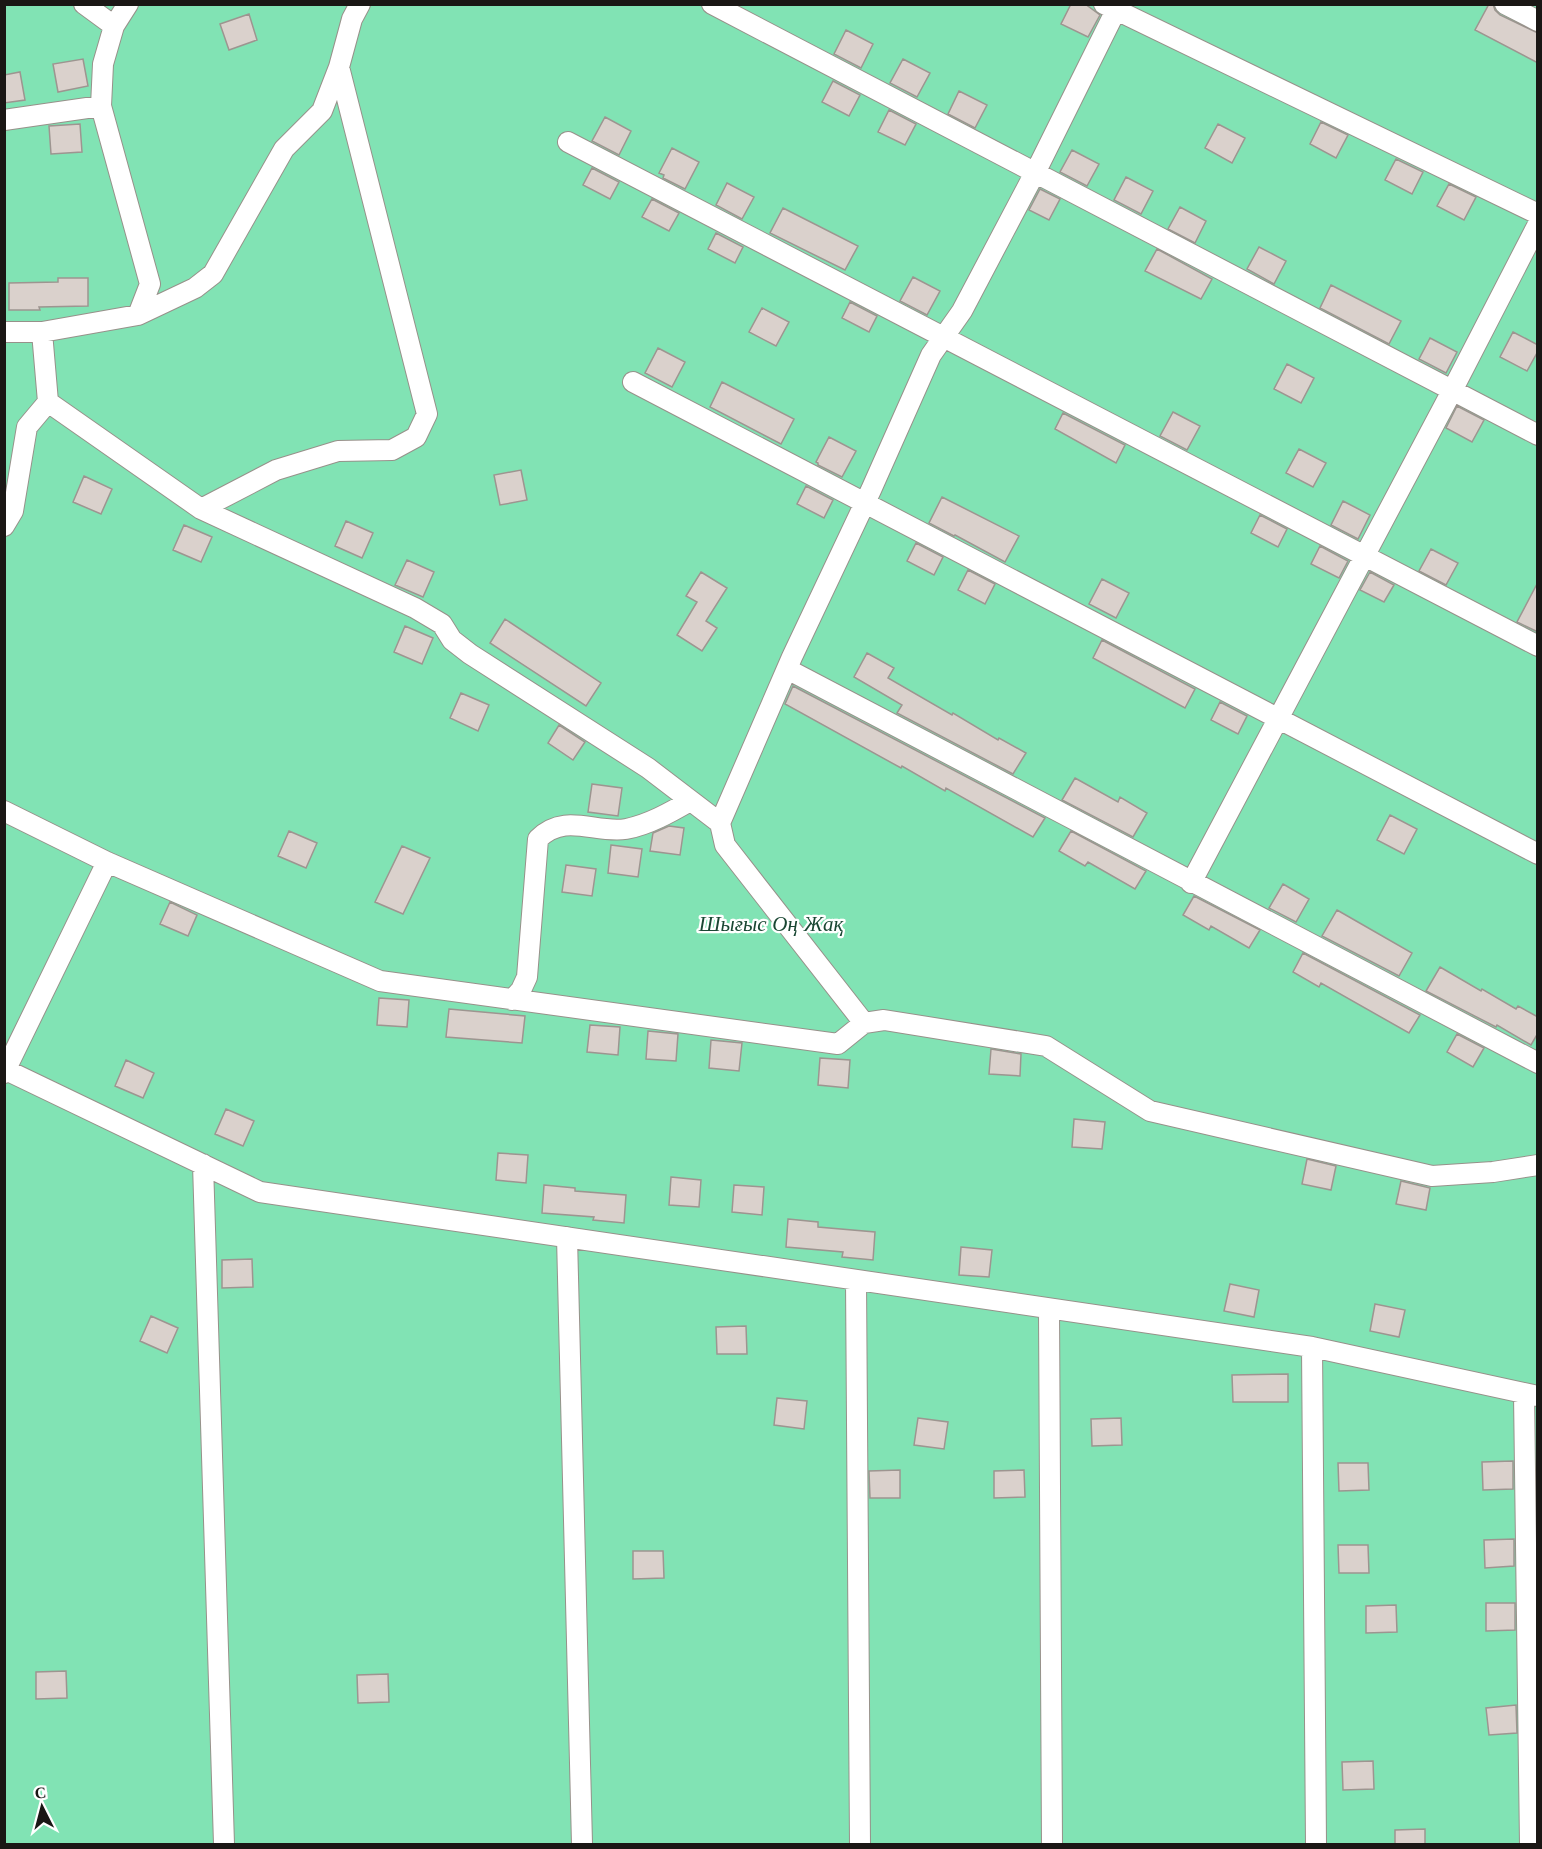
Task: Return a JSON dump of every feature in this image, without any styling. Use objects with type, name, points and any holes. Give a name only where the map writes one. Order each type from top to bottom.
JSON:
[{"type":"street","points":[[84,4],[114,26]]},
{"type":"street","points":[[128,4],[114,26],[103,64],[101,106],[150,284],[138,315]]},
{"type":"street","points":[[4,332],[42,332],[138,315],[195,288],[213,274],[284,149],[322,111],[339,68],[352,19],[360,4]]},
{"type":"street","points":[[712,4],[1538,435]]},
{"type":"street","points":[[1505,4],[1538,21]]},
{"type":"street","points":[[864,1023],[725,845],[720,823],[787,669],[931,355],[962,311],[1034,174],[1113,6],[1538,214]]},
{"type":"street","points":[[201,509],[276,470],[338,451],[392,450],[416,437],[426,414],[339,68]]},
{"type":"street","points":[[4,120],[101,106]]},
{"type":"street","points":[[568,142],[1538,646]]},
{"type":"street","points":[[1191,883],[1538,224]]},
{"type":"street","points":[[4,526],[13,511],[27,427],[48,402],[42,332]]},
{"type":"street","points":[[633,382],[1538,854]]},
{"type":"street","points":[[48,402],[201,509],[415,608],[442,624],[452,640],[470,654],[648,768],[720,823]]},
{"type":"street","points":[[787,669],[1191,883],[1538,1063]]},
{"type":"street","points":[[512,1000],[521,990],[527,977],[538,839],[547,830],[560,825],[625,829],[673,811],[690,801]]},
{"type":"street","points":[[4,811],[107,862],[380,981],[838,1044],[864,1023],[884,1020],[1046,1046],[1150,1112],[1432,1176],[1493,1172],[1538,1165]]},
{"type":"street","points":[[107,862],[5,1070],[260,1192],[1312,1347],[1531,1395],[1530,1845]]},
{"type":"street","points":[[203,1164],[224,1845]]},
{"type":"street","points":[[567,1237],[582,1845]]},
{"type":"street","points":[[856,1280],[860,1845]]},
{"type":"street","points":[[1049,1308],[1052,1845]]},
{"type":"street","points":[[1312,1347],[1316,1845]]},
{"type":"green space","name":"Шығыс Оң Жақ","points":[[5,5],[1537,5],[1537,1844],[5,1844]]},
{"type":"building","points":[[1071,4],[1085,4],[1100,15],[1088,37],[1061,24]]},
{"type":"building","points":[[1489,4],[1493,4],[1500,15],[1538,33],[1538,63],[1475,30]]},
{"type":"building","points":[[249,14],[257,40],[229,50],[220,24]]},
{"type":"building","points":[[846,30],[873,44],[861,68],[834,54]]},
{"type":"building","points":[[83,59],[88,86],[58,92],[53,64]]},
{"type":"building","points":[[903,59],[930,73],[917,97],[890,83]]},
{"type":"building","points":[[20,72],[25,100],[4,103],[4,75]]},
{"type":"building","points":[[833,81],[860,95],[849,116],[822,102]]},
{"type":"building","points":[[959,91],[987,105],[975,128],[948,114]]},
{"type":"building","points":[[889,110],[916,124],[905,145],[878,132]]},
{"type":"building","points":[[605,117],[631,131],[619,155],[592,141]]},
{"type":"building","points":[[1321,122],[1348,135],[1336,158],[1310,144]]},
{"type":"building","points":[[80,124],[82,152],[51,154],[49,126]]},
{"type":"building","points":[[1218,124],[1245,138],[1232,163],[1205,148]]},
{"type":"building","points":[[672,148],[699,162],[685,189],[663,178],[664,175],[659,173]]},
{"type":"building","points":[[1072,150],[1099,164],[1087,186],[1060,172]]},
{"type":"building","points":[[1396,159],[1423,172],[1412,194],[1385,180]]},
{"type":"building","points":[[592,168],[619,182],[610,199],[583,185]]},
{"type":"building","points":[[1126,177],[1153,191],[1141,214],[1114,200]]},
{"type":"building","points":[[727,183],[754,197],[742,219],[716,205]]},
{"type":"building","points":[[1449,184],[1476,197],[1464,220],[1437,206]]},
{"type":"building","points":[[1040,189],[1060,199],[1049,220],[1029,210]]},
{"type":"building","points":[[652,199],[679,213],[669,231],[642,217]]},
{"type":"building","points":[[1180,207],[1206,221],[1195,243],[1168,229]]},
{"type":"building","points":[[783,208],[858,246],[845,270],[770,233]]},
{"type":"building","points":[[716,233],[743,247],[735,263],[708,249]]},
{"type":"building","points":[[1259,247],[1286,261],[1274,284],[1247,269]]},
{"type":"building","points":[[1157,249],[1212,279],[1201,299],[1145,271]]},
{"type":"building","points":[[913,277],[940,291],[927,315],[900,301]]},
{"type":"building","points":[[58,278],[88,278],[88,306],[9,310],[9,283],[58,282]]},
{"type":"building","points":[[1331,285],[1401,321],[1389,344],[1320,308]]},
{"type":"building","points":[[850,302],[877,316],[869,332],[842,318]]},
{"type":"building","points":[[762,308],[789,322],[776,346],[749,332]]},
{"type":"building","points":[[1513,332],[1538,345],[1538,351],[1527,371],[1500,357]]},
{"type":"building","points":[[1430,338],[1457,352],[1446,373],[1419,359]]},
{"type":"building","points":[[658,348],[685,362],[672,387],[645,373]]},
{"type":"building","points":[[1287,364],[1314,378],[1301,403],[1274,389]]},
{"type":"building","points":[[722,382],[794,419],[781,444],[710,407]]},
{"type":"building","points":[[1457,406],[1484,420],[1472,442],[1446,428]]},
{"type":"building","points":[[1173,412],[1200,426],[1187,450],[1160,436]]},
{"type":"building","points":[[1063,413],[1125,445],[1116,463],[1055,429]]},
{"type":"building","points":[[829,437],[856,451],[842,477],[816,462]]},
{"type":"building","points":[[1299,449],[1326,463],[1313,487],[1286,473]]},
{"type":"building","points":[[521,470],[527,500],[500,505],[494,475]]},
{"type":"building","points":[[84,476],[112,489],[101,514],[73,502]]},
{"type":"building","points":[[806,486],[833,500],[824,518],[797,504]]},
{"type":"building","points":[[942,497],[1019,536],[1005,562],[929,523]]},
{"type":"building","points":[[1343,501],[1370,515],[1358,539],[1331,525]]},
{"type":"building","points":[[1260,515],[1287,529],[1278,547],[1251,533]]},
{"type":"building","points":[[346,521],[373,533],[362,558],[335,546]]},
{"type":"building","points":[[184,525],[212,537],[201,562],[173,550]]},
{"type":"building","points":[[916,543],[943,557],[934,575],[907,561]]},
{"type":"building","points":[[1320,546],[1348,561],[1339,578],[1311,564]]},
{"type":"building","points":[[1431,549],[1458,563],[1446,585],[1419,571]]},
{"type":"building","points":[[407,560],[434,572],[423,597],[395,585]]},
{"type":"building","points":[[968,570],[995,584],[985,604],[958,590]]},
{"type":"building","points":[[701,572],[727,588],[706,621],[717,628],[702,651],[677,635],[697,602],[686,596]]},
{"type":"building","points":[[1370,572],[1394,585],[1384,602],[1360,590]]},
{"type":"building","points":[[1102,579],[1129,593],[1116,618],[1089,604]]},
{"type":"building","points":[[1538,582],[1538,632],[1517,622]]},
{"type":"building","points":[[505,619],[601,683],[586,706],[490,643]]},
{"type":"building","points":[[405,626],[433,638],[422,664],[394,652]]},
{"type":"building","points":[[1102,640],[1195,689],[1185,708],[1093,658]]},
{"type":"building","points":[[867,653],[894,668],[888,678],[998,740],[999,738],[1026,753],[1013,774],[897,713],[902,705],[854,677]]},
{"type":"building","points":[[793,686],[1045,818],[1033,837],[946,788],[945,791],[902,766],[901,768],[785,704]]},
{"type":"building","points":[[461,693],[489,705],[478,731],[450,718]]},
{"type":"building","points":[[1220,702],[1247,716],[1238,734],[1211,720]]},
{"type":"building","points":[[559,725],[585,742],[573,760],[548,743]]},
{"type":"building","points":[[1075,778],[1118,802],[1120,797],[1147,813],[1133,837],[1062,800]]},
{"type":"building","points":[[592,784],[622,788],[618,816],[588,812]]},
{"type":"building","points":[[1390,815],[1417,829],[1404,854],[1377,840]]},
{"type":"building","points":[[669,826],[684,828],[680,855],[650,851],[653,833]]},
{"type":"building","points":[[289,831],[317,843],[306,868],[278,856]]},
{"type":"building","points":[[1071,831],[1146,871],[1135,889],[1088,862],[1085,866],[1059,851]]},
{"type":"building","points":[[611,845],[642,849],[638,877],[608,873]]},
{"type":"building","points":[[402,846],[430,858],[403,914],[375,902]]},
{"type":"building","points":[[566,865],[596,869],[592,896],[562,892]]},
{"type":"building","points":[[1283,884],[1309,899],[1296,922],[1269,908]]},
{"type":"building","points":[[1194,896],[1260,930],[1249,948],[1211,926],[1209,930],[1183,915]]},
{"type":"building","points":[[170,902],[197,915],[188,936],[160,924]]},
{"type":"building","points":[[1337,910],[1412,953],[1399,976],[1322,936]]},
{"type":"building","points":[[1303,953],[1420,1015],[1409,1033],[1321,983],[1319,987],[1293,972]]},
{"type":"building","points":[[1440,967],[1516,1009],[1518,1006],[1538,1017],[1538,1033],[1531,1045],[1497,1025],[1496,1027],[1426,991]]},
{"type":"building","points":[[379,998],[409,1000],[407,1027],[377,1025]]},
{"type":"building","points":[[449,1009],[525,1016],[522,1043],[446,1037]]},
{"type":"building","points":[[590,1025],[620,1027],[618,1055],[587,1052]]},
{"type":"building","points":[[648,1031],[678,1034],[676,1061],[646,1059]]},
{"type":"building","points":[[1457,1034],[1484,1048],[1473,1067],[1447,1052]]},
{"type":"building","points":[[711,1040],[742,1043],[739,1071],[709,1068]]},
{"type":"building","points":[[991,1049],[1021,1054],[1020,1076],[989,1074]]},
{"type":"building","points":[[820,1058],[850,1060],[848,1088],[818,1085]]},
{"type":"building","points":[[126,1060],[154,1073],[143,1098],[115,1086]]},
{"type":"building","points":[[226,1109],[254,1121],[243,1146],[215,1134]]},
{"type":"building","points":[[1074,1119],[1105,1122],[1102,1149],[1072,1147]]},
{"type":"building","points":[[498,1153],[528,1155],[526,1183],[496,1180]]},
{"type":"building","points":[[1307,1159],[1336,1166],[1331,1190],[1302,1184]]},
{"type":"building","points":[[671,1177],[701,1180],[699,1207],[669,1205]]},
{"type":"building","points":[[1401,1181],[1430,1188],[1426,1210],[1396,1204]]},
{"type":"building","points":[[544,1185],[575,1188],[575,1191],[626,1195],[624,1223],[593,1220],[594,1217],[542,1213]]},
{"type":"building","points":[[734,1185],[764,1187],[762,1215],[732,1212]]},
{"type":"building","points":[[788,1219],[818,1222],[818,1227],[875,1232],[873,1260],[842,1257],[843,1252],[786,1247]]},
{"type":"building","points":[[961,1247],[992,1250],[989,1277],[959,1275]]},
{"type":"building","points":[[252,1259],[253,1287],[222,1288],[222,1260]]},
{"type":"building","points":[[1230,1284],[1259,1290],[1254,1317],[1224,1311]]},
{"type":"building","points":[[1375,1304],[1405,1310],[1399,1337],[1370,1331]]},
{"type":"building","points":[[151,1316],[178,1328],[167,1353],[140,1341]]},
{"type":"building","points":[[746,1326],[747,1354],[717,1354],[716,1327]]},
{"type":"building","points":[[1288,1374],[1288,1402],[1233,1402],[1232,1375]]},
{"type":"building","points":[[777,1398],[807,1401],[804,1429],[774,1425]]},
{"type":"building","points":[[918,1418],[948,1422],[944,1449],[914,1445]]},
{"type":"building","points":[[1121,1418],[1122,1445],[1092,1446],[1091,1419]]},
{"type":"building","points":[[1513,1461],[1513,1489],[1483,1490],[1482,1462]]},
{"type":"building","points":[[1338,1463],[1368,1463],[1369,1490],[1339,1491]]},
{"type":"building","points":[[900,1470],[900,1498],[870,1498],[869,1471]]},
{"type":"building","points":[[1024,1470],[1025,1497],[994,1498],[994,1471]]},
{"type":"building","points":[[1514,1539],[1514,1566],[1485,1568],[1484,1540]]},
{"type":"building","points":[[1338,1545],[1368,1545],[1369,1573],[1339,1573]]},
{"type":"building","points":[[633,1551],[663,1551],[664,1578],[633,1579]]},
{"type":"building","points":[[1486,1603],[1515,1603],[1515,1630],[1486,1631]]},
{"type":"building","points":[[1396,1605],[1397,1632],[1366,1633],[1366,1606]]},
{"type":"building","points":[[66,1671],[67,1698],[36,1699],[36,1672]]},
{"type":"building","points":[[388,1674],[389,1702],[358,1703],[357,1675]]},
{"type":"building","points":[[1516,1705],[1517,1733],[1489,1735],[1486,1708]]},
{"type":"building","points":[[1373,1761],[1374,1789],[1343,1790],[1342,1762]]},
{"type":"building","points":[[1425,1829],[1425,1845],[1395,1845],[1395,1830]]}]
